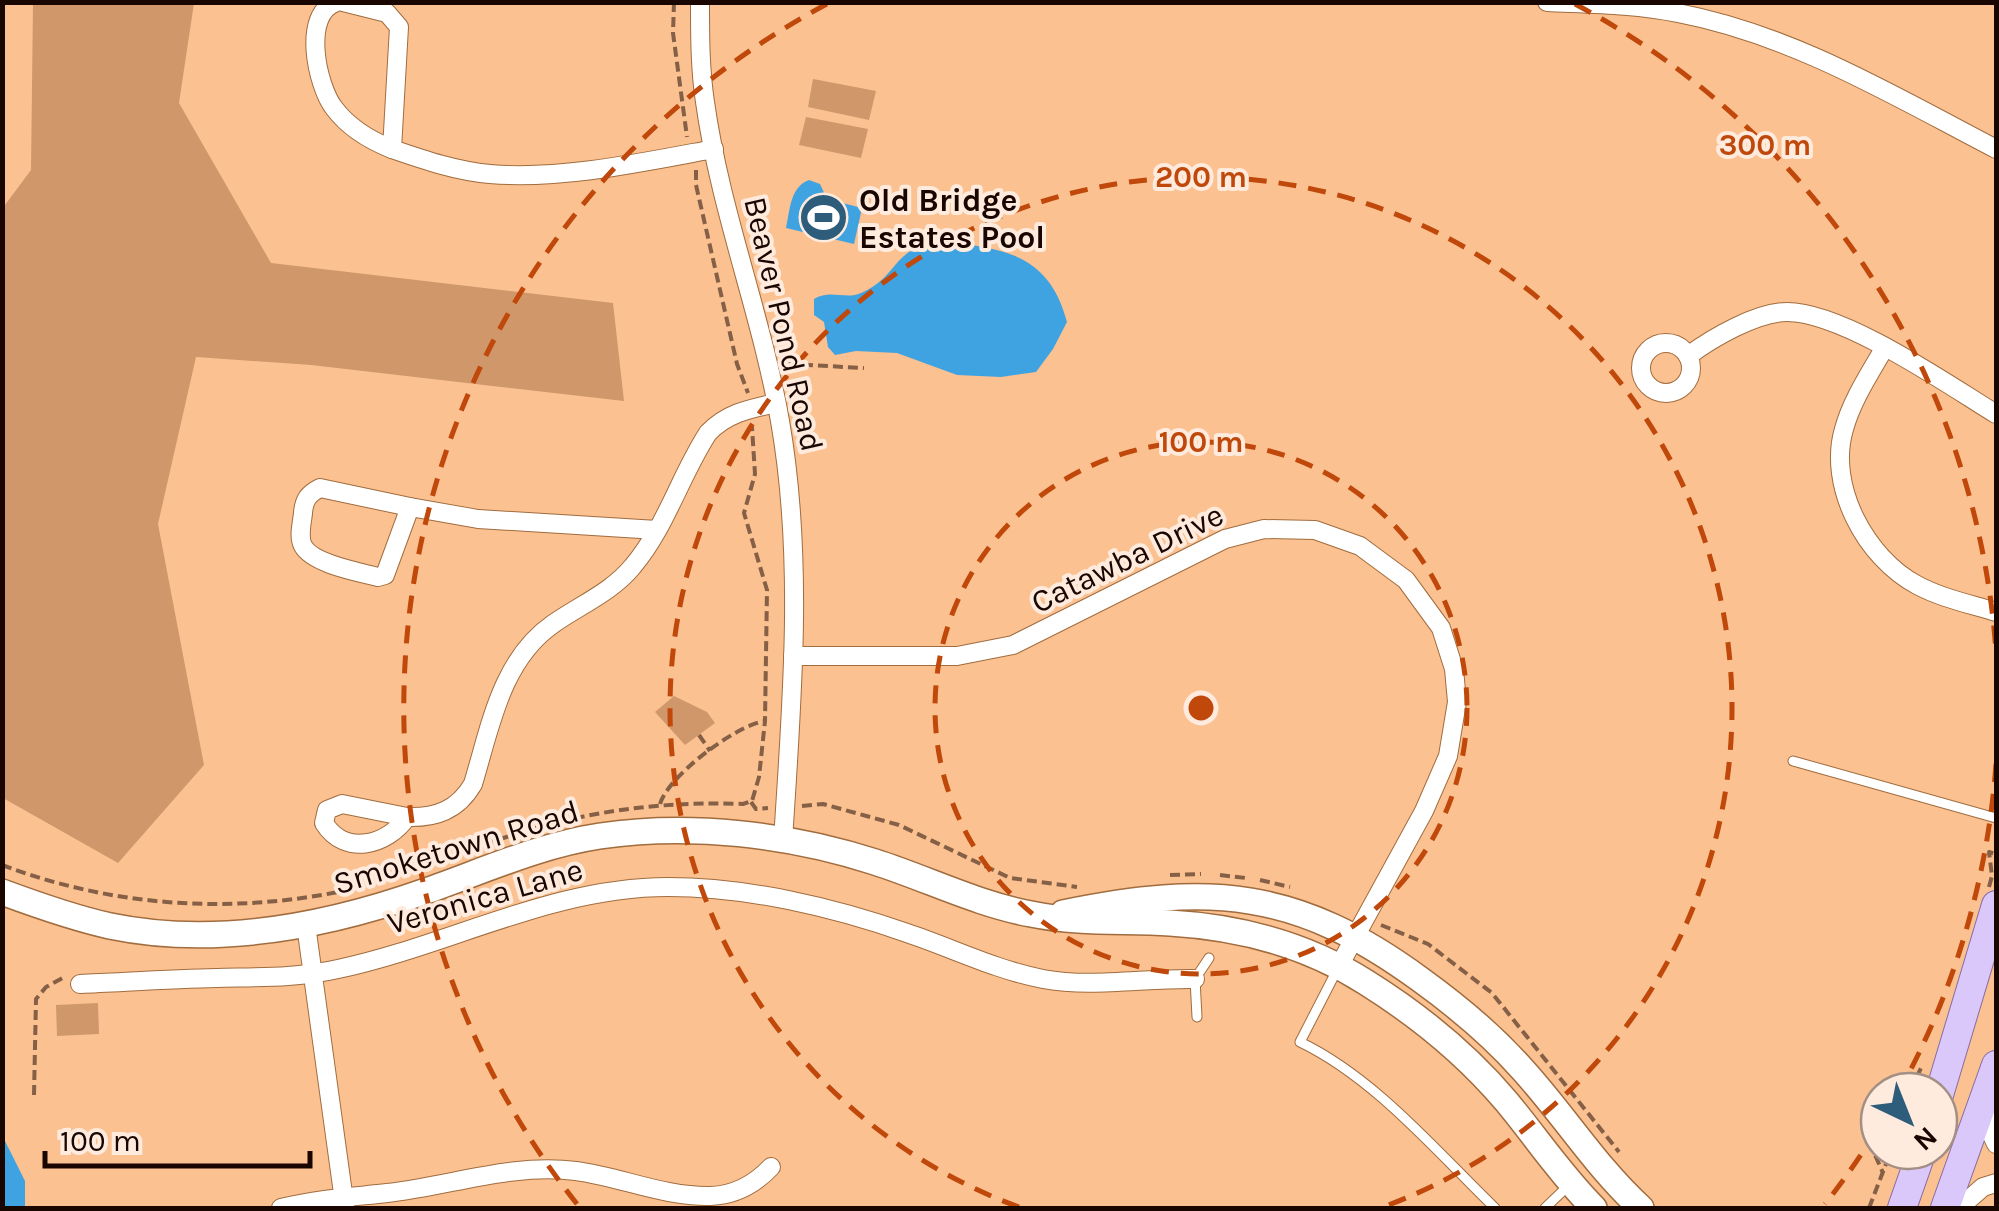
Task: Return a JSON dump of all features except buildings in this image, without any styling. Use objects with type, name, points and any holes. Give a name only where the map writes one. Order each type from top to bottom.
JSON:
[{"type":"main road","name":"Smoketown Road","points":[[2,892],[128,928],[216,934],[306,925],[600,836],[667,832],[783,840],[876,862],[971,899],[1043,917],[1096,924],[1206,926],[1252,934],[1299,949],[1399,1005],[1470,1063],[1506,1100],[1570,1184],[1594,1208]]},
{"type":"main road","name":"Smoketown Road","points":[[1043,917],[1150,897],[1230,898],[1297,911],[1356,936],[1436,991],[1480,1028],[1522,1069],[1595,1160],[1641,1208]]},
{"type":"main road","points":[[1946,1071],[1996,904]]},
{"type":"main road","points":[[1945,1208],[1996,1065]]},
{"type":"main road","points":[[1902,1208],[1915,1171]]},
{"type":"street","points":[[392,149],[399,27],[387,13],[340,2],[330,4],[318,16],[316,42],[322,89],[352,127],[392,149],[457,169],[526,175],[638,163],[714,149]]},
{"type":"street","name":"Beaver Pond Road","points":[[700,2],[700,56],[714,149],[776,403],[791,526],[792,656],[783,840]]},
{"type":"street","points":[[1547,2],[1636,6],[1762,36],[1827,62],[1996,149]]},
{"type":"street","points":[[1688,356],[1745,324],[1785,312],[1820,317],[1886,348],[1996,414]]},
{"type":"street","points":[[1886,348],[1861,389],[1843,431],[1840,472],[1850,508],[1874,548],[1911,582],[1996,612]]},
{"type":"street","points":[[407,817],[439,815],[467,795],[499,700],[516,663],[550,626],[610,588],[629,571],[657,530],[712,428],[738,411],[776,403]]},
{"type":"street","points":[[410,507],[385,576],[378,578],[315,558],[300,536],[304,504],[320,488],[478,519],[657,530]]},
{"type":"street","name":"Catawba Drive","points":[[792,656],[957,656],[1013,646],[1225,540],[1264,529],[1316,530],[1360,546],[1406,580],[1433,615],[1448,642],[1457,702],[1448,756],[1424,811],[1338,968]]},
{"type":"street","name":"Veronica Lane","points":[[80,984],[312,974],[441,939],[543,904],[599,892],[670,887],[743,894],[825,910],[902,931],[1013,972],[1046,979],[1078,982],[1195,978]]},
{"type":"street","points":[[306,925],[344,1202]]},
{"type":"street","points":[[1984,1106],[1996,1144]]},
{"type":"street","points":[[282,1208],[344,1202],[502,1170],[539,1168],[594,1174],[658,1191],[714,1196],[750,1184],[771,1167]]},
{"type":"street","points":[[1959,1208],[1983,1187],[1996,1182]]},
{"type":"lane","points":[[1793,761],[1996,818]]},
{"type":"lane","points":[[1197,1017],[1195,978],[1209,958]]},
{"type":"lane","points":[[1338,968],[1300,1042],[1331,1057],[1359,1078],[1496,1208]]},
{"type":"lane","points":[[1546,1208],[1570,1184]]},
{"type":"path","points":[[674,2],[673,32],[687,137]]},
{"type":"path","points":[[697,172],[696,185],[737,364],[748,393]]},
{"type":"path","points":[[788,364],[864,368]]},
{"type":"path","points":[[751,802],[757,789],[765,720],[767,590],[744,513],[754,482],[752,425]]},
{"type":"path","points":[[660,804],[668,786],[710,751],[747,726],[765,720]]},
{"type":"path","points":[[698,735],[710,751]]},
{"type":"path","points":[[422,868],[534,826],[660,804],[751,802]]},
{"type":"path","points":[[751,802],[756,809]]},
{"type":"path","points":[[806,806],[824,804],[899,825],[1010,878],[1088,886]]},
{"type":"path","points":[[1989,852],[1996,854]]},
{"type":"path","points":[[2,865],[56,883],[108,894],[195,905],[273,902],[370,885]]},
{"type":"path","points":[[1154,876],[1204,874]]},
{"type":"path","points":[[1215,875],[1294,888]]},
{"type":"path","points":[[23,1001],[36,999]]},
{"type":"path","points":[[1869,1208],[1884,1171]]},
{"type":"shaded area","points":[[33,3],[194,3],[179,103],[271,263],[613,303],[624,401],[311,365],[196,357],[158,524],[204,765],[118,863],[3,798],[2,209],[31,170]]},
{"type":"shaded area","points":[[813,79],[876,91],[869,120],[808,107]]},
{"type":"shaded area","points":[[806,117],[868,129],[861,158],[799,145]]},
{"type":"shaded area","points":[[674,696],[707,712],[715,723],[685,745],[655,712]]},
{"type":"shaded area","points":[[98,1003],[99,1034],[57,1036],[56,1005]]},
{"type":"water","name":"Old Bridge Estates Pool","points":[[809,180],[820,184],[827,199],[862,208],[854,244],[786,228],[794,194]]},
{"type":"water","points":[[949,242],[1008,253],[1038,270],[1050,283],[1067,322],[1036,372],[1001,377],[957,375],[897,353],[856,351],[835,355],[828,347],[824,322],[814,315],[814,299],[861,293],[915,249]]},
{"type":"water","points":[[3,1137],[25,1181],[25,1208],[3,1208]]},
{"type":"place","name":"Old Bridge Estates Pool","points":[[824,218]]}]
